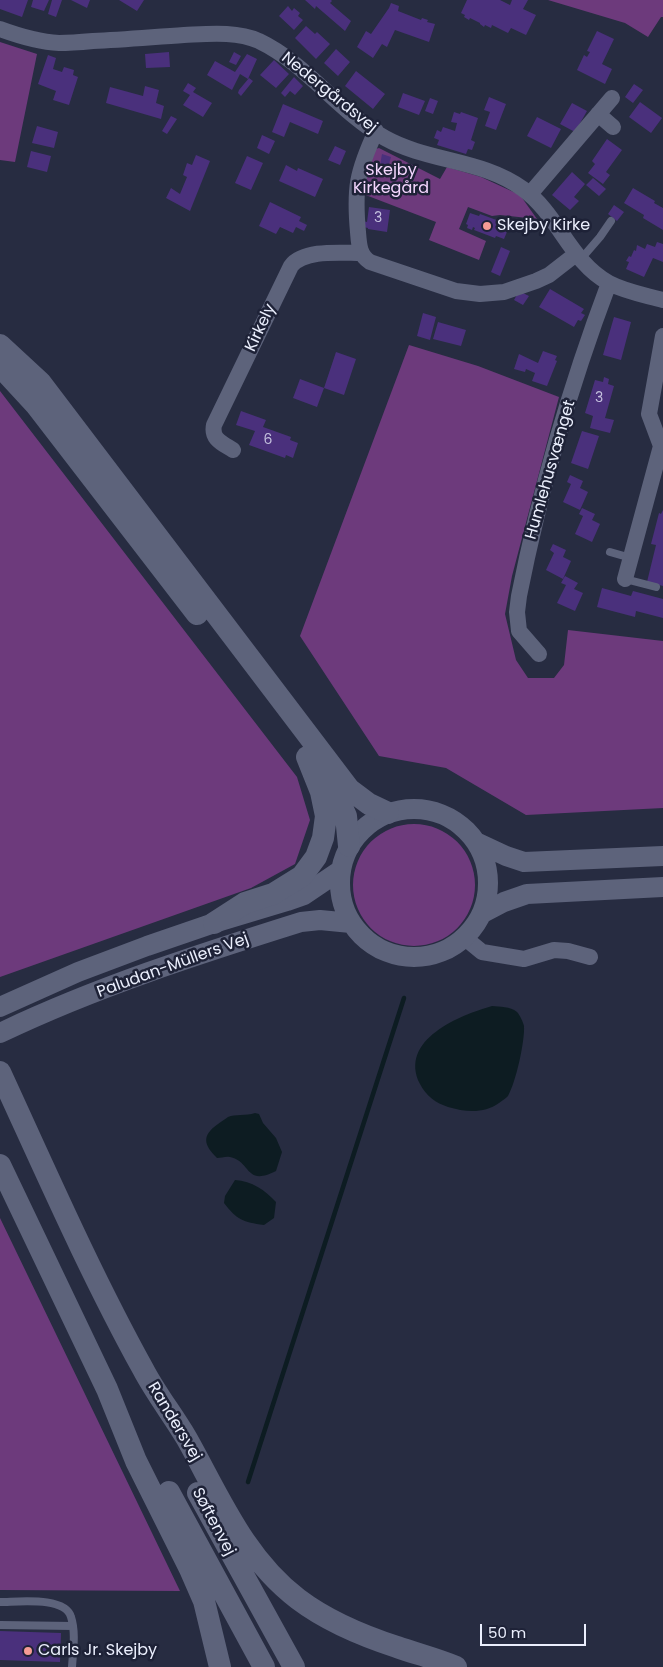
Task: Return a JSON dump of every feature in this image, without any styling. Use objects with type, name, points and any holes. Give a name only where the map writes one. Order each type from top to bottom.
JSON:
[{"type":"main road","points":[[0,345],[40,382],[349,788],[369,804],[388,813]]},
{"type":"main road","points":[[0,366],[42,413],[336,794],[346,816],[349,846]]},
{"type":"main road","points":[[214,923],[245,903],[273,894],[302,876],[316,857],[323,838],[326,816],[321,792],[307,757]]},
{"type":"main road","name":"Randersvej","points":[[0,1072],[92,1268],[144,1371],[187,1439],[228,1517],[259,1561],[278,1582],[298,1599],[346,1627],[395,1647],[441,1660],[456,1667]]},
{"type":"main road","points":[[0,1165],[107,1388],[136,1461],[190,1569],[204,1601],[220,1667]]},
{"type":"main road","name":"Søftenvej","points":[[144,1371],[173,1446],[294,1667]]},
{"type":"main road","name":"Søftenvej","points":[[107,1388],[148,1454],[264,1667]]},
{"type":"street","name":"Nedergårdsvej","points":[[0,29],[23,37],[59,43],[213,33],[242,36],[257,40],[283,54],[341,106],[385,138],[422,153],[484,168],[520,187],[530,194],[546,212],[578,256],[595,274],[631,293],[662,298]]},
{"type":"street","points":[[530,194],[612,98]]},
{"type":"street","points":[[598,114],[613,127]]},
{"type":"street","points":[[376,131],[364,155],[356,194],[359,244],[364,258],[370,262],[456,291],[480,294],[504,292],[536,281],[578,256]]},
{"type":"street","name":"Kirkely","points":[[233,450],[214,437],[214,425],[291,266],[295,260],[308,255],[361,253]]},
{"type":"street","name":"Humlehusvænget","points":[[539,654],[519,631],[519,596],[548,471],[609,283]]},
{"type":"street","points":[[625,579],[661,446],[649,414],[663,336]]},
{"type":"street","points":[[409,809],[430,810],[450,818],[467,831],[476,842],[487,869],[488,891],[482,913],[475,926],[465,938],[447,950],[426,957],[405,957],[384,951],[365,940],[351,923],[343,907],[340,890],[341,870],[349,846],[360,832],[373,821],[388,813],[409,809]]},
{"type":"street","points":[[476,842],[524,862],[663,856]]},
{"type":"street","name":"Paludan-Müllers Vej","points":[[0,1007],[78,972],[214,923],[304,895],[341,870]]},
{"type":"street","points":[[482,913],[504,902],[527,894],[663,887]]},
{"type":"street","name":"Paludan-Müllers Vej","points":[[0,1033],[29,1019],[175,962],[301,922],[320,920],[351,923]]},
{"type":"street","points":[[465,938],[482,952],[524,959],[554,950],[568,951],[590,958]]},
{"type":"lane","points":[[578,256],[600,238],[611,221]]},
{"type":"lane","points":[[610,552],[631,558]]},
{"type":"lane","points":[[625,579],[656,587]]},
{"type":"lane","points":[[0,1602],[46,1602],[62,1605],[71,1614],[73,1626],[72,1667]]},
{"type":"lane","points":[[0,1625],[73,1626]]},
{"type":"green space","points":[[548,0],[663,0],[663,17],[661,17],[648,37],[625,23]]},
{"type":"green space","points":[[0,42],[37,54],[15,162],[0,160]]},
{"type":"green space","name":"Skejby Kirkegård","points":[[379,148],[440,179],[447,167],[481,177],[520,195],[537,219],[500,215],[492,216],[468,207],[459,229],[486,241],[479,260],[429,240],[436,222],[363,194],[372,150]]},
{"type":"green space","points":[[409,345],[478,366],[559,397],[512,576],[505,614],[516,660],[528,678],[554,678],[564,665],[568,630],[663,641],[663,808],[526,815],[446,768],[379,756],[300,636]]},
{"type":"green space","points":[[0,391],[297,777],[310,820],[295,864],[251,888],[0,977]]},
{"type":"green space","points":[[414,824],[437,828],[457,842],[471,862],[475,885],[471,908],[457,928],[437,942],[414,946],[391,942],[371,928],[357,908],[353,885],[357,862],[371,842],[391,828]]},
{"type":"green space","points":[[0,1218],[180,1591],[0,1590]]},
{"type":"shaded area","points":[[492,1006],[514,1010],[519,1015],[524,1026],[519,1061],[508,1096],[493,1107],[474,1111],[461,1110],[439,1103],[428,1095],[420,1084],[415,1068],[417,1055],[425,1042],[449,1023]]},
{"type":"shaded area","points":[[259,1114],[263,1123],[276,1138],[282,1152],[276,1171],[259,1176],[249,1172],[237,1159],[228,1157],[217,1158],[209,1149],[206,1141],[213,1128],[228,1117]]},
{"type":"shaded area","points":[[235,1180],[253,1184],[272,1198],[276,1202],[274,1218],[264,1225],[251,1223],[237,1217],[224,1203],[225,1196]]},
{"type":"building","points":[[0,0],[28,0],[22,17],[0,9]]},
{"type":"building","points":[[33,0],[49,0],[44,11],[31,7]]},
{"type":"building","points":[[52,0],[62,0],[56,17],[48,14]]},
{"type":"building","points":[[71,0],[90,0],[87,8]]},
{"type":"building","points":[[119,0],[144,0],[137,11]]},
{"type":"building","points":[[305,0],[331,0],[330,3],[351,21],[345,31],[316,6],[315,9]]},
{"type":"building","points":[[467,0],[500,0],[510,5],[512,0],[528,0],[523,9],[536,15],[526,35],[511,28],[508,33],[492,25],[491,28],[485,25],[484,27],[470,18],[469,20],[464,17],[465,15],[461,13]]},
{"type":"building","points":[[391,3],[399,6],[398,11],[435,24],[429,42],[395,30],[387,47],[382,44],[373,58],[357,47],[366,31],[371,34]]},
{"type":"building","points":[[288,6],[292,11],[294,8],[300,13],[298,16],[303,20],[294,30],[279,16]]},
{"type":"building","points":[[306,26],[315,34],[317,32],[330,44],[316,59],[295,38]]},
{"type":"building","points":[[597,31],[614,39],[602,64],[612,69],[605,84],[577,70],[584,55],[587,57],[590,52],[587,51]]},
{"type":"building","points":[[336,49],[350,62],[338,76],[324,63]]},
{"type":"building","points":[[169,52],[170,67],[146,68],[145,54]]},
{"type":"building","points":[[234,52],[241,56],[236,65],[229,62]]},
{"type":"building","points":[[247,54],[257,59],[248,79],[240,74],[232,90],[207,75],[215,61],[235,72]]},
{"type":"building","points":[[48,55],[56,58],[53,69],[62,72],[64,67],[74,70],[73,75],[78,77],[69,105],[53,100],[56,91],[38,84]]},
{"type":"building","points":[[274,60],[289,74],[276,88],[260,75]]},
{"type":"building","points":[[356,71],[385,94],[373,109],[345,86]]},
{"type":"building","points":[[294,77],[303,86],[295,95],[290,91],[285,97],[281,93]]},
{"type":"building","points":[[249,78],[253,81],[241,96],[238,93],[239,90]]},
{"type":"building","points":[[188,83],[196,88],[193,92],[212,103],[203,117],[183,105],[190,95],[183,91]]},
{"type":"building","points":[[634,84],[643,90],[633,103],[625,97]]},
{"type":"building","points":[[145,86],[159,90],[156,103],[164,106],[161,119],[106,103],[110,87],[143,96]]},
{"type":"building","points":[[403,93],[425,101],[419,115],[398,107]]},
{"type":"building","points":[[489,97],[506,104],[496,130],[485,126],[490,112],[484,110]]},
{"type":"building","points":[[430,98],[438,101],[433,114],[425,111]]},
{"type":"building","points":[[640,102],[662,118],[651,133],[629,117]]},
{"type":"building","points":[[572,103],[587,111],[575,132],[560,124]]},
{"type":"building","points":[[283,104],[323,121],[318,134],[290,122],[284,137],[272,132]]},
{"type":"building","points":[[454,112],[460,114],[461,112],[478,118],[471,140],[475,142],[472,150],[468,149],[466,154],[437,145],[439,140],[434,138],[437,130],[441,132],[443,127],[455,131],[457,123],[451,122]]},
{"type":"building","points":[[171,116],[177,119],[167,134],[162,131]]},
{"type":"building","points":[[537,117],[561,129],[551,148],[527,136]]},
{"type":"building","points":[[37,126],[58,132],[54,148],[32,143]]},
{"type":"building","points":[[262,135],[275,141],[269,154],[257,148]]},
{"type":"building","points":[[607,139],[622,150],[606,172],[610,175],[603,184],[588,173],[595,164],[592,161]]},
{"type":"building","points":[[335,146],[346,151],[340,165],[328,160]]},
{"type":"building","points":[[31,151],[51,156],[47,172],[27,167]]},
{"type":"building","points":[[382,154],[391,157],[386,175],[379,171]]},
{"type":"building","points":[[196,155],[210,161],[190,211],[166,198],[171,188],[180,194],[187,177],[183,175],[187,163],[192,165]]},
{"type":"building","points":[[247,156],[263,163],[251,190],[235,183]]},
{"type":"building","points":[[286,165],[297,171],[298,168],[323,179],[315,197],[279,181]]},
{"type":"building","points":[[572,172],[585,184],[574,197],[579,201],[570,210],[552,195]]},
{"type":"building","points":[[593,178],[606,189],[599,196],[586,185]]},
{"type":"building","points":[[633,188],[663,208],[663,230],[643,218],[644,215],[624,203]]},
{"type":"building","points":[[270,202],[301,217],[299,221],[307,225],[304,231],[296,227],[293,233],[280,227],[276,234],[259,226]]},
{"type":"building","points":[[614,205],[624,212],[617,221],[608,214]]},
{"type":"building","points":[[369,207],[390,210],[387,232],[363,227],[363,221],[367,222]]},
{"type":"building","name":"Skejby Kirke","points":[[470,213],[479,216],[480,214],[502,222],[501,224],[509,227],[504,239],[496,236],[495,238],[474,230],[475,228],[473,227],[472,230],[467,228],[468,225],[466,224]]},
{"type":"building","points":[[657,242],[663,244],[663,262],[653,258],[644,277],[626,269],[629,262],[626,261],[629,256],[631,257],[634,250],[636,251],[637,245],[645,249],[647,244],[655,247]]},
{"type":"building","points":[[501,247],[510,251],[500,276],[491,272]]},
{"type":"building","points":[[550,289],[584,309],[581,313],[585,315],[581,321],[578,320],[574,327],[539,307]]},
{"type":"building","points":[[519,291],[529,296],[523,305],[514,300]]},
{"type":"building","points":[[423,313],[436,317],[430,340],[417,336]]},
{"type":"building","points":[[614,317],[631,322],[621,360],[603,355]]},
{"type":"building","points":[[438,322],[466,330],[461,346],[433,339]]},
{"type":"building","points":[[543,351],[557,356],[555,360],[557,361],[547,386],[532,381],[535,373],[526,369],[525,372],[514,369],[519,354],[538,363]]},
{"type":"building","points":[[336,352],[356,359],[344,395],[324,388]]},
{"type":"building","points":[[604,377],[609,379],[608,384],[614,386],[605,418],[614,420],[610,433],[590,428],[593,416],[585,413],[595,380],[603,382]]},
{"type":"building","points":[[300,379],[324,388],[317,407],[293,398]]},
{"type":"building","points":[[241,411],[266,420],[263,427],[291,437],[290,440],[298,443],[293,458],[286,455],[285,458],[249,445],[255,431],[236,425]]},
{"type":"building","points":[[582,431],[599,436],[588,469],[571,463]]},
{"type":"building","points":[[570,475],[583,481],[580,488],[588,492],[580,510],[563,502],[571,484],[567,482]]},
{"type":"building","points":[[582,508],[595,514],[592,520],[600,524],[592,542],[575,534],[583,516],[579,514]]},
{"type":"building","points":[[663,510],[663,586],[647,582],[656,545],[651,544],[659,513],[661,514]]},
{"type":"building","points":[[553,544],[566,550],[563,557],[571,561],[563,579],[546,570],[554,553],[550,550]]},
{"type":"building","points":[[565,576],[578,583],[574,589],[583,593],[575,611],[557,603],[566,585],[561,583]]},
{"type":"building","points":[[602,588],[631,596],[633,591],[663,599],[663,618],[636,611],[635,617],[597,607]]},
{"type":"building","points":[[0,1631],[61,1633],[60,1662],[0,1660]]},
{"type":"waterway","points":[[248,1482],[404,998]]},
{"type":"place","name":"Skejby Kirke","points":[[487,226]]},
{"type":"place","name":"Carls Jr. Skejby","points":[[28,1651]]}]
